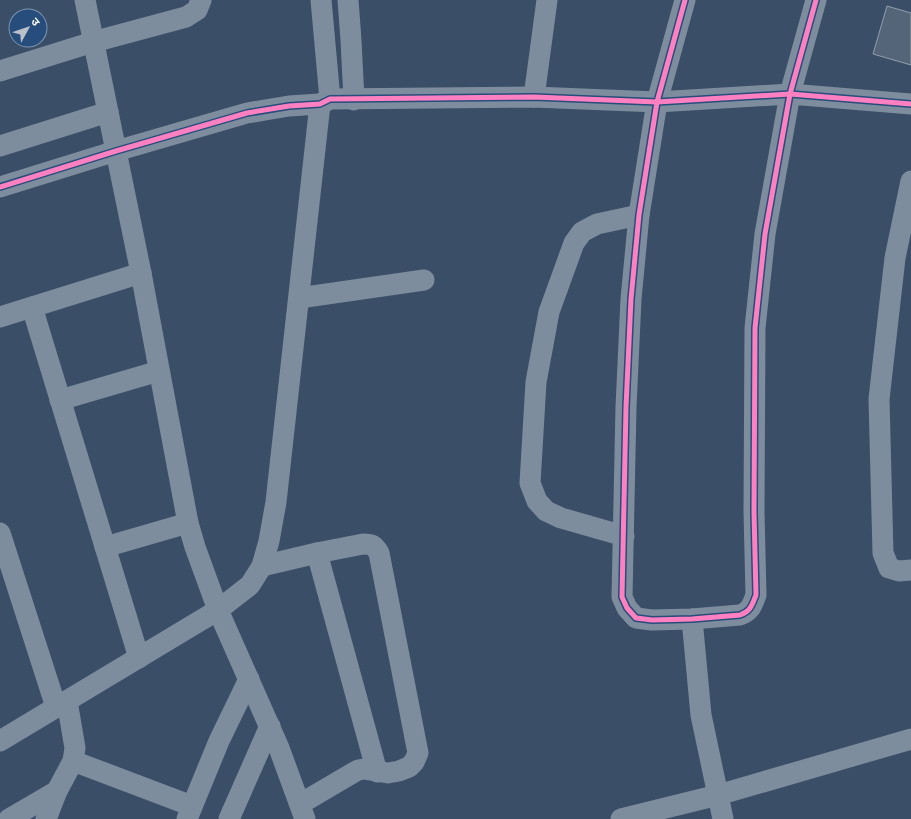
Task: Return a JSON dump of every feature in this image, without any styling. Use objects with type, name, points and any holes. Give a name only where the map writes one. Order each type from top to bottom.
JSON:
[{"type":"street","points":[[85,0],[141,273],[188,523],[195,547],[218,610],[270,726],[303,811],[358,770],[364,769],[388,773],[409,767],[414,762],[418,753],[379,552],[375,546],[363,544],[262,566]]},
{"type":"street","points":[[0,71],[93,42],[186,16],[197,10],[201,0]]},
{"type":"street","points":[[0,740],[218,610],[250,585],[262,566],[269,541],[276,502],[299,298],[325,102],[321,0]]},
{"type":"street","points":[[348,0],[352,40],[354,100]]},
{"type":"street","points":[[534,97],[547,0]]},
{"type":"street","points":[[686,0],[657,102],[639,216],[631,299],[626,407],[622,597],[627,608],[636,618],[652,620],[692,619],[740,615],[747,612],[753,604],[756,595],[754,512],[755,328],[765,234],[790,94],[816,0]]},
{"type":"street","points":[[0,187],[247,113],[325,102],[354,100],[534,97],[657,102],[790,94],[911,104]]},
{"type":"street","points":[[0,146],[108,112]]},
{"type":"street","points":[[911,181],[895,258],[878,400],[883,553],[889,568],[899,571],[911,570]]},
{"type":"street","points":[[624,536],[561,518],[546,512],[537,501],[530,483],[536,382],[549,312],[574,243],[582,232],[596,224],[639,216]]},
{"type":"street","points":[[0,317],[141,273]]},
{"type":"street","points":[[299,298],[424,280]]},
{"type":"street","points":[[32,307],[139,658]]},
{"type":"street","points":[[60,400],[159,371]]},
{"type":"street","points":[[105,547],[188,523]]},
{"type":"street","points":[[0,532],[62,704],[75,748],[73,761],[57,791],[46,819]]},
{"type":"street","points":[[317,553],[377,772]]},
{"type":"street","points":[[692,619],[701,715],[723,819]]},
{"type":"street","points":[[73,761],[190,812],[219,741],[249,679]]},
{"type":"street","points":[[229,819],[270,726]]},
{"type":"street","points":[[621,819],[718,796],[911,739]]},
{"type":"street","points":[[9,819],[57,791]]},
{"type":"building","points":[[887,6],[911,13],[911,65],[873,54]]},
{"type":"cycle path","points":[[685,0],[657,102],[639,215],[631,299],[626,407],[622,597],[627,608],[636,618],[652,620],[692,619],[740,615],[749,610],[756,595],[754,512],[755,328],[765,234],[790,94],[816,0]]},
{"type":"cycle path","points":[[0,187],[247,113],[289,106],[320,104],[330,99],[534,97],[657,102],[790,94],[911,104]]}]
